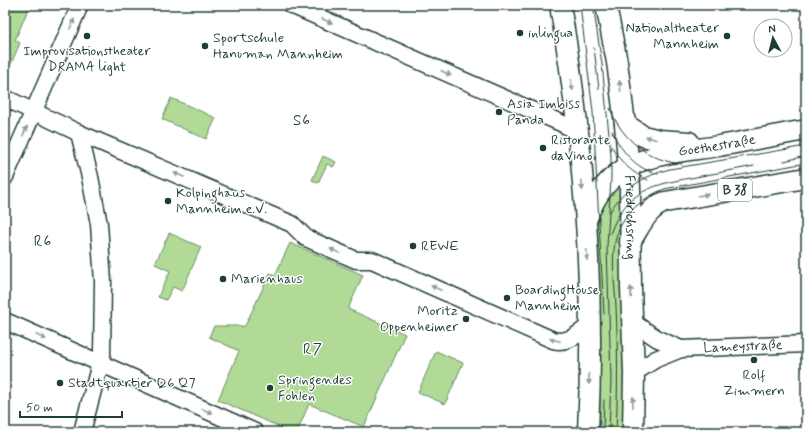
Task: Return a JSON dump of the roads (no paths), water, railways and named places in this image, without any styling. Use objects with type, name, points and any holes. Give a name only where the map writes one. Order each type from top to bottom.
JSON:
[{"type":"main road","points":[[560,5],[578,132],[585,222],[589,326],[590,429]]},
{"type":"main road","name":"Friedrichsring","points":[[606,5],[625,124],[629,166],[634,373],[633,432]]},
{"type":"main road","points":[[625,124],[643,136],[659,140],[689,142],[703,148]]},
{"type":"main road","name":"Goethestraße","points":[[585,222],[598,193],[611,178],[635,163],[653,156],[806,130]]},
{"type":"main road","name":"B 38","points":[[630,242],[649,212],[659,204],[806,178]]},
{"type":"street","points":[[5,177],[80,5]]},
{"type":"street","points":[[291,5],[578,132]]},
{"type":"street","points":[[5,98],[80,133],[292,224],[306,238],[356,260],[372,260],[553,340],[565,341],[589,326]]},
{"type":"street","points":[[80,133],[99,224],[103,290],[103,341],[101,364],[82,432]]},
{"type":"street","points":[[5,321],[255,432]]},
{"type":"street","name":"Lameystraße","points":[[632,322],[658,339],[681,349]]},
{"type":"street","name":"Lameystraße","points":[[634,373],[656,359],[681,349],[806,344]]},
{"type":"tram line","points":[[580,5],[593,112],[604,314]]},
{"type":"tram line","points":[[593,5],[602,64],[611,155],[607,246],[611,379],[609,432]]},
{"type":"tram line","points":[[594,48],[599,89]]},
{"type":"tram line","points":[[610,108],[621,129],[629,139],[648,153],[658,158],[682,164]]},
{"type":"tram line","points":[[612,131],[625,152],[636,164],[650,172],[658,174]]},
{"type":"tram line","points":[[610,212],[621,196],[635,184],[651,175],[670,169],[806,146]]},
{"type":"tram line","points":[[612,147],[619,158],[627,166],[648,180]]},
{"type":"tram line","points":[[784,161],[806,156]]},
{"type":"tram line","points":[[616,432],[617,354],[613,261],[615,243],[620,226],[636,206],[649,196],[664,189],[806,163]]},
{"type":"tram line","points":[[610,234],[616,219],[624,208],[633,198],[643,192],[667,183],[754,166]]},
{"type":"tram line","points":[[603,432],[604,400]]},
{"type":"place","name":"inlingua","points":[[520,33]]},
{"type":"place","name":"Improvisationstheater DRAMA light","points":[[87,36]]},
{"type":"place","name":"Nationaltheater Mannheim","points":[[727,36]]},
{"type":"place","name":"Sportschule Hanuman Mannheim","points":[[205,46]]},
{"type":"place","name":"Asia Imbiss Panda","points":[[499,112]]},
{"type":"place","name":"Ristorante daVino","points":[[543,148]]},
{"type":"place","name":"Kolpinghaus Mannheim e.V.","points":[[168,201]]},
{"type":"place","name":"REWE","points":[[413,246]]},
{"type":"place","name":"Marienhaus","points":[[223,279]]},
{"type":"place","name":"BoardingHouse Mannheim","points":[[507,298]]},
{"type":"place","name":"Moritz Oppenheimer","points":[[466,319]]},
{"type":"place","name":"Rolf Zimmern","points":[[754,360]]},
{"type":"place","name":"Stadtquartier Q6 Q7","points":[[60,383]]},
{"type":"place","name":"Springendes Fohlen","points":[[270,388]]},
{"type":"district","name":"S6","points":[[302,121]]},
{"type":"district","name":"R6","points":[[43,242]]},
{"type":"district","name":"R7","points":[[313,350]]}]
